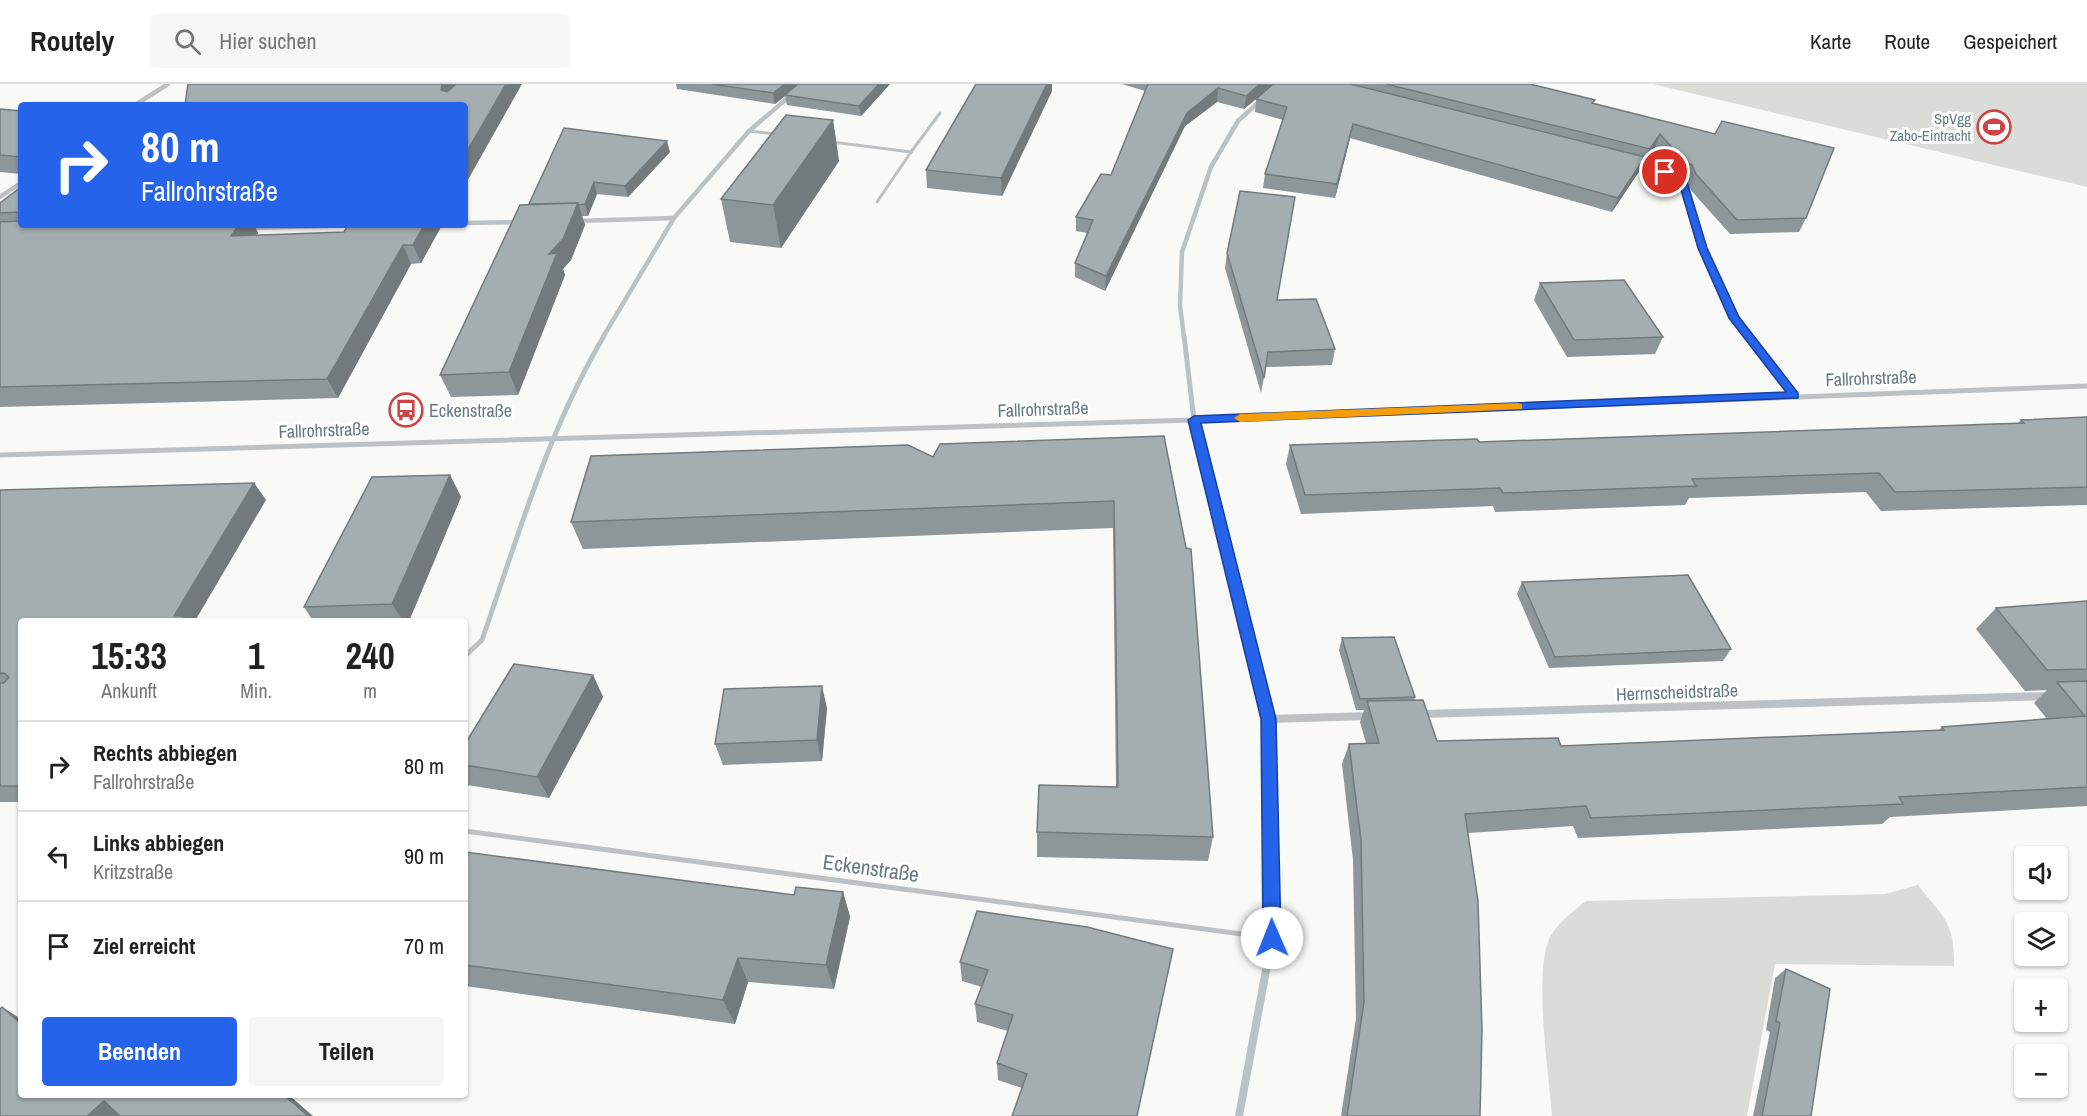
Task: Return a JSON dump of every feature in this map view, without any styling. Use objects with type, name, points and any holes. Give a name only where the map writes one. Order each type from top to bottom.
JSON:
[{"type":"street","points":[[140,102],[168,84]]},
{"type":"street","points":[[468,653],[482,640],[552,439],[588,363],[674,218],[749,131],[797,91]]},
{"type":"street","points":[[1239,1116],[1272,938],[1268,719],[1194,420],[1180,305],[1182,252],[1211,167],[1238,121],[1263,99]]},
{"type":"street","points":[[1631,164],[1665,172],[1683,182],[1702,248],[1734,318],[1794,396]]},
{"type":"street","points":[[0,197],[18,185]]},
{"type":"street","points":[[570,221],[674,218]]},
{"type":"street","points":[[468,223],[523,222]]},
{"type":"street","name":"Fallrohrstraße","points":[[0,455],[1194,420],[2087,386]]},
{"type":"street","name":"Herrnscheidstraße","points":[[1412,715],[2052,696]]},
{"type":"street","points":[[1268,719],[1376,716]]},
{"type":"lane","points":[[877,202],[940,113]]},
{"type":"lane","points":[[749,131],[784,135]]},
{"type":"lane","points":[[830,141],[911,152]]},
{"type":"lane","name":"Eckenstraße","points":[[468,831],[1272,938]]},
{"type":"shaded area","name":"SpVgg Zabo-Eintracht","points":[[1653,84],[2087,84],[2087,187]]},
{"type":"shaded area","points":[[1918,885],[1941,914],[1950,930],[1954,966],[1775,964],[1747,1116],[1552,1116],[1542,998],[1545,953],[1550,937],[1557,927],[1586,901],[1885,894]]},
{"type":"building","points":[[188,84],[442,84],[441,90],[447,92],[456,84],[506,84],[468,150],[468,102],[185,102]]},
{"type":"building","points":[[712,84],[785,84],[773,93]]},
{"type":"building","points":[[798,84],[879,84],[859,106],[785,95]]},
{"type":"building","points":[[976,84],[1047,84],[1001,178],[926,170]]},
{"type":"building","points":[[1148,84],[1260,84],[1246,96],[1218,88],[1187,113],[1106,276],[1075,263],[1093,220],[1076,217],[1101,174],[1111,175]]},
{"type":"building","points":[[1273,84],[1350,84],[1645,157],[1618,198],[1353,124],[1337,184],[1265,174],[1287,107],[1256,99]]},
{"type":"building","points":[[1386,84],[1530,84],[1595,100],[1592,103],[1715,134],[1722,121],[1834,148],[1806,218],[1737,220],[1696,174],[1692,165],[1683,160],[1660,134],[1650,149]]},
{"type":"building","points":[[0,109],[18,111],[18,157],[0,155]]},
{"type":"building","points":[[786,115],[833,120],[773,205],[721,199]]},
{"type":"building","points":[[564,128],[667,141],[625,186],[594,182],[585,204],[529,204]]},
{"type":"building","points":[[18,189],[18,212],[0,213],[0,203]]},
{"type":"building","points":[[1240,191],[1295,197],[1277,300],[1316,299],[1335,349],[1268,352],[1264,378],[1227,253]]},
{"type":"building","points":[[578,203],[563,239],[549,254],[557,253],[509,372],[440,375],[520,205]]},
{"type":"building","points":[[18,221],[18,228],[237,228],[231,236],[344,232],[346,228],[422,228],[413,245],[403,245],[327,379],[0,387],[0,222]]},
{"type":"building","points":[[1624,280],[1663,337],[1574,340],[1540,283]]},
{"type":"building","points":[[2087,417],[2087,487],[1895,492],[1879,473],[1692,479],[1696,486],[1503,493],[1500,488],[1305,495],[1290,445],[1477,439],[1479,442],[2024,423],[2021,420]]},
{"type":"building","points":[[1164,436],[1186,548],[1191,549],[1213,837],[1037,832],[1039,785],[1118,787],[1114,501],[571,522],[591,456],[908,445],[933,457],[940,444]]},
{"type":"building","points":[[450,475],[392,604],[304,607],[372,477]]},
{"type":"building","points":[[254,483],[174,616],[184,616],[182,618],[18,618],[18,786],[0,786],[0,683],[4,683],[9,677],[0,673],[0,490]]},
{"type":"building","points":[[1688,575],[1731,649],[1555,657],[1522,582]]},
{"type":"building","points":[[2087,601],[2087,669],[2047,670],[1996,608]]},
{"type":"building","points":[[1394,637],[1415,697],[1360,699],[1342,638]]},
{"type":"building","points":[[514,664],[593,675],[537,777],[468,766],[468,739]]},
{"type":"building","points":[[2087,681],[2087,787],[1899,797],[1903,804],[1591,818],[1586,806],[1465,814],[1478,901],[1482,1030],[1480,1116],[1347,1116],[1364,1002],[1361,840],[1349,744],[1379,743],[1367,701],[1423,700],[1437,741],[1558,738],[1561,746],[1944,730],[1942,727],[2085,716],[2057,682]]},
{"type":"building","points":[[822,686],[817,740],[715,744],[724,689]]},
{"type":"building","points":[[468,852],[794,895],[796,887],[843,892],[826,965],[738,958],[723,1000],[468,965]]},
{"type":"building","points":[[977,911],[1087,927],[1173,949],[1137,1116],[1012,1116],[1027,1074],[997,1063],[1013,1015],[975,1004],[988,970],[960,962]]},
{"type":"building","points":[[1786,969],[1830,989],[1811,1116],[1762,1116],[1780,1023],[1776,1021]]},
{"type":"building","points":[[2,1007],[18,1021],[18,1098],[287,1098],[308,1116],[120,1116],[104,1101],[87,1116],[0,1116],[0,1009]]},
{"type":"slow traffic","points":[[1240,418],[1518,407]]},
{"type":"place","name":"SpVgg Zabo-Eintracht","points":[[1994,127]]},
{"type":"place","name":"Eckenstraße","points":[[406,410]]},
{"type":"route","points":[[1272,938],[1268,719],[1194,420],[1794,396],[1734,318],[1702,248],[1683,182],[1665,172]]}]
